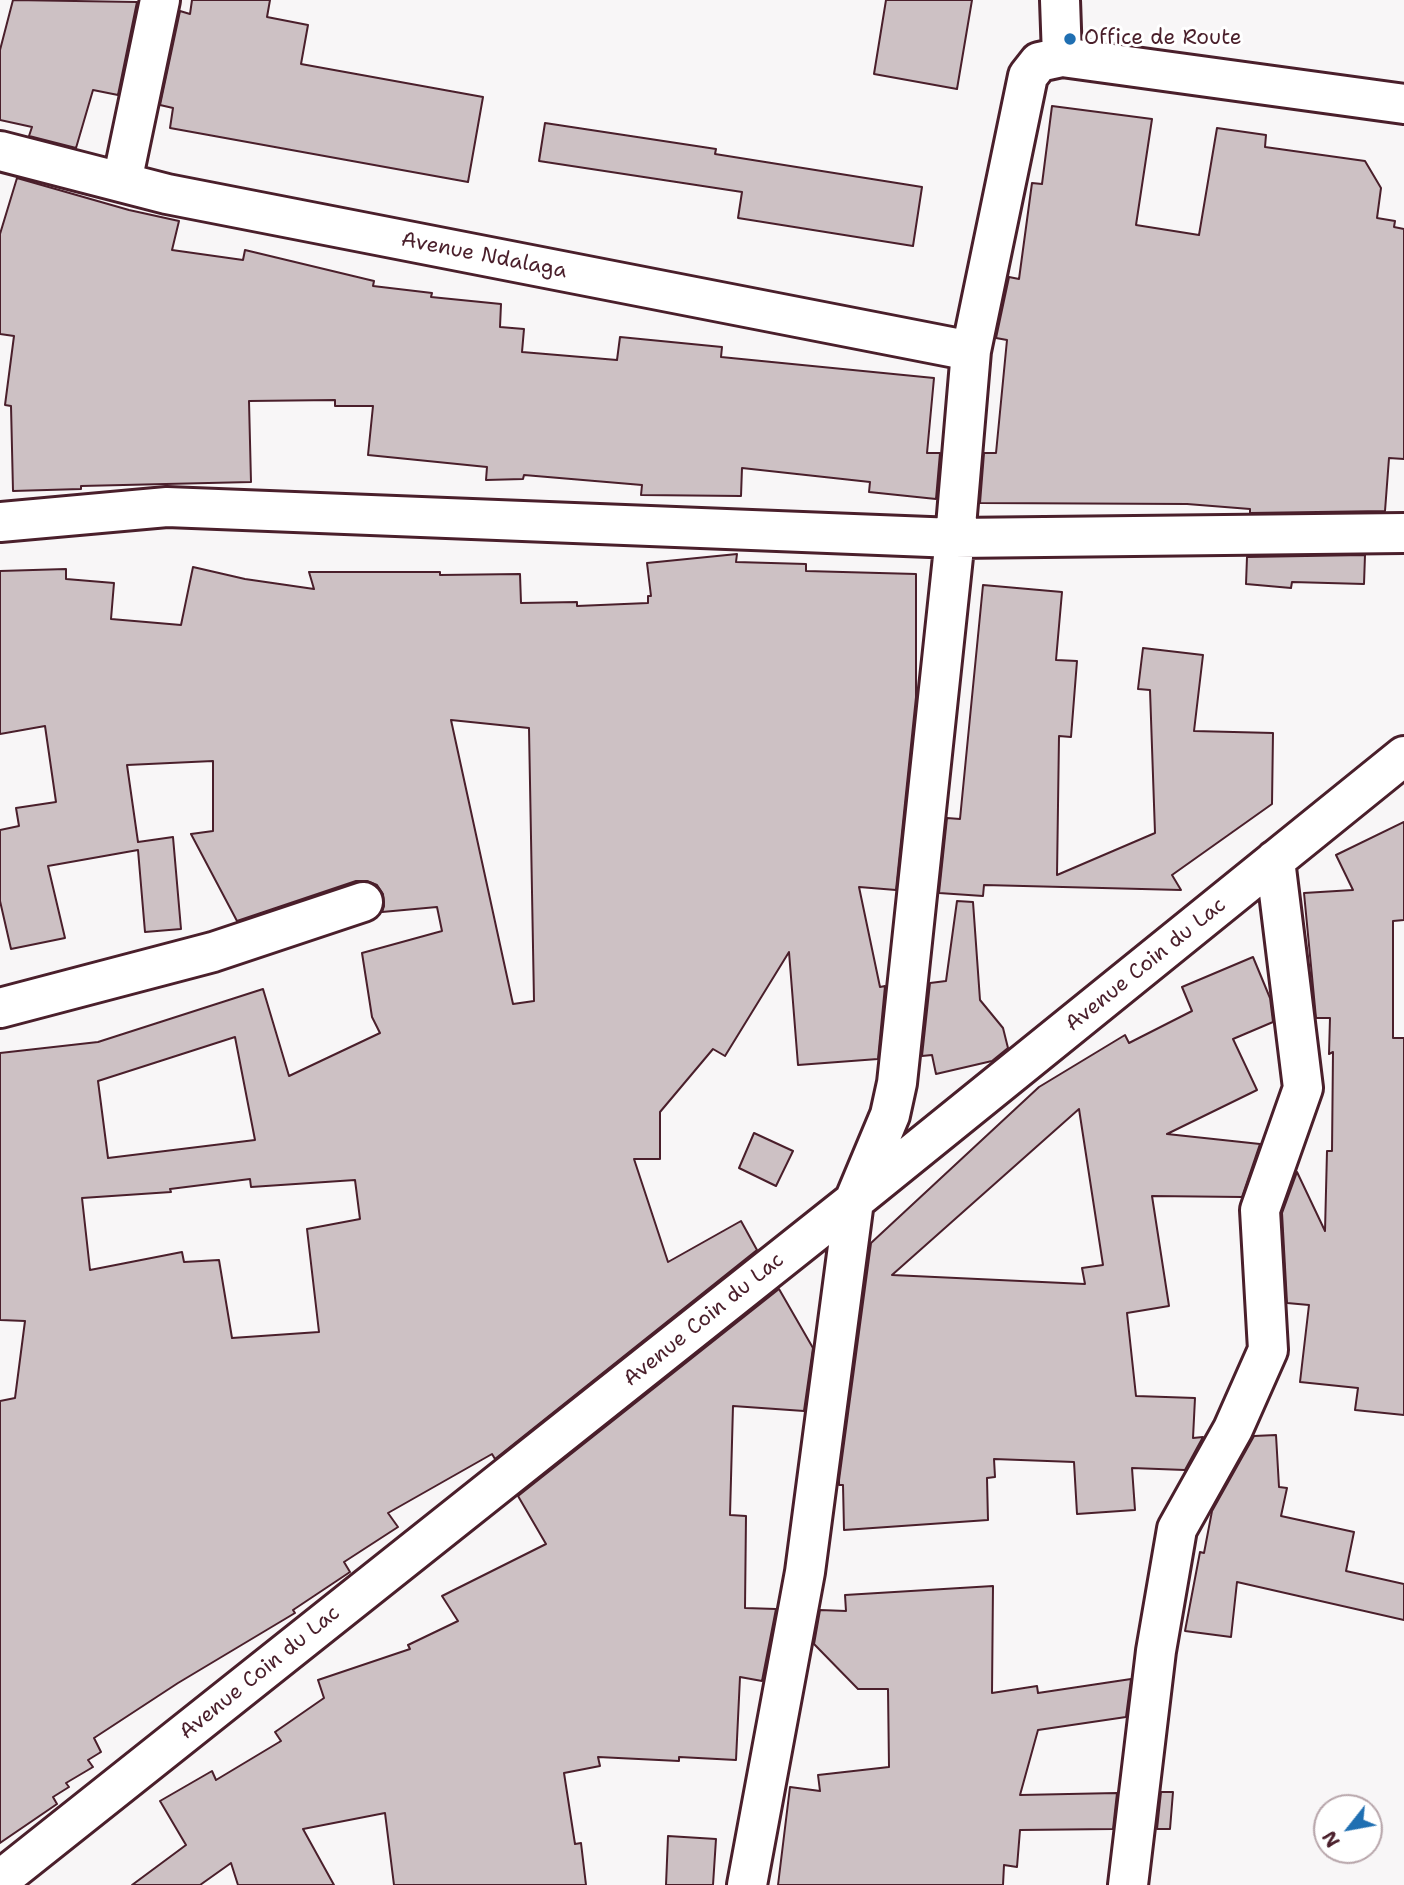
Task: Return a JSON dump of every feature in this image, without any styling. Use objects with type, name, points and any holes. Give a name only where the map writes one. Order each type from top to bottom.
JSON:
[{"type":"street","points":[[122,182],[160,0]]},
{"type":"street","points":[[1060,0],[1062,57]]},
{"type":"street","points":[[747,1885],[805,1572],[853,1201],[890,1115],[897,1083],[955,538],[971,351],[1028,76],[1039,62],[1062,57],[1404,104]]},
{"type":"street","name":"Avenue Ndalaga","points":[[0,150],[181,196],[971,351]]},
{"type":"street","points":[[0,522],[167,507],[955,538],[1404,533]]},
{"type":"street","name":"Avenue Coin du Lac","points":[[0,1880],[853,1201],[1404,755]]},
{"type":"street","points":[[1128,1885],[1156,1651],[1177,1529],[1233,1429],[1268,1350],[1260,1210],[1303,1088],[1275,860]]},
{"type":"street","points":[[0,1008],[213,952],[363,902]]},
{"type":"building","points":[[13,0],[137,2],[118,95],[93,90],[76,148],[29,136],[32,127],[0,120],[0,50]]},
{"type":"building","points":[[192,0],[270,0],[267,17],[308,25],[301,64],[483,97],[468,182],[170,128],[173,108],[160,105],[180,11],[190,14]]},
{"type":"building","points":[[886,0],[972,0],[957,89],[874,74]]},
{"type":"building","points":[[1052,106],[1152,119],[1136,225],[1199,235],[1217,128],[1266,135],[1265,147],[1365,161],[1381,188],[1377,218],[1395,221],[1394,227],[1404,229],[1404,459],[1389,458],[1385,511],[1250,513],[1250,509],[1187,504],[980,503],[984,453],[996,453],[1007,340],[996,338],[1009,277],[1019,279],[1032,183],[1042,184]]},
{"type":"building","points":[[545,123],[716,149],[715,154],[922,187],[913,246],[738,218],[742,192],[539,161]]},
{"type":"building","points":[[17,178],[129,210],[179,221],[172,250],[243,260],[245,250],[374,281],[373,286],[432,293],[431,297],[501,304],[500,327],[524,329],[522,352],[617,360],[620,337],[722,347],[721,357],[934,378],[927,453],[940,453],[936,499],[869,492],[870,482],[742,468],[741,496],[641,495],[642,485],[524,475],[523,479],[486,480],[487,467],[368,455],[373,406],[335,406],[335,400],[249,401],[251,482],[81,486],[81,489],[13,491],[11,406],[5,405],[14,336],[0,334],[0,234]]},
{"type":"building","points":[[737,554],[736,562],[806,564],[806,571],[916,574],[916,697],[896,890],[859,887],[880,987],[885,986],[878,1059],[798,1065],[789,952],[725,1056],[713,1049],[660,1112],[660,1159],[634,1159],[668,1262],[741,1221],[757,1250],[495,1459],[492,1454],[388,1513],[398,1527],[344,1562],[350,1572],[293,1610],[295,1613],[178,1683],[94,1738],[101,1752],[88,1760],[93,1767],[66,1783],[69,1787],[53,1797],[57,1804],[0,1843],[0,1401],[15,1398],[25,1321],[0,1320],[0,1053],[98,1042],[263,989],[289,1076],[380,1033],[372,1017],[362,953],[442,931],[437,907],[382,912],[383,894],[377,885],[367,881],[356,881],[237,921],[191,834],[213,831],[213,761],[127,765],[138,842],[173,837],[181,929],[145,932],[138,850],[48,866],[65,938],[11,949],[0,901],[0,830],[19,826],[16,808],[56,802],[45,726],[0,734],[0,571],[66,569],[66,579],[114,583],[111,619],[181,625],[193,567],[245,579],[314,589],[309,572],[520,574],[521,603],[577,602],[577,606],[648,603],[648,596],[651,596],[647,563]],"holes":[[[451,720],[529,728],[534,1001],[513,1004]],[[235,1037],[255,1140],[108,1158],[98,1081]],[[250,1179],[251,1187],[355,1180],[360,1219],[307,1229],[319,1332],[232,1338],[219,1260],[184,1262],[182,1252],[90,1270],[82,1198],[171,1192],[170,1189]]]},
{"type":"building","points":[[1365,555],[1364,584],[1292,582],[1291,588],[1246,584],[1247,557]]},
{"type":"building","points":[[983,585],[1062,592],[1056,660],[1077,661],[1071,737],[1059,736],[1057,875],[1155,833],[1150,690],[1138,689],[1143,648],[1203,655],[1194,731],[1273,733],[1272,804],[1172,875],[1181,890],[984,885],[983,896],[939,893],[947,818],[960,819]]},
{"type":"building","points":[[1404,822],[1404,920],[1393,921],[1393,1038],[1404,1038],[1404,1415],[1355,1410],[1358,1388],[1300,1382],[1309,1305],[1287,1303],[1282,1213],[1297,1172],[1325,1231],[1327,1151],[1332,1151],[1333,1052],[1329,1054],[1330,1018],[1316,1018],[1304,893],[1353,890],[1336,855]]},
{"type":"building","points":[[957,901],[973,902],[980,1000],[1003,1028],[1008,1048],[992,1061],[936,1074],[932,1055],[922,1056],[930,983],[946,981]]},
{"type":"building","points":[[1253,957],[1270,998],[1273,1022],[1233,1039],[1257,1090],[1167,1134],[1260,1144],[1242,1197],[1152,1196],[1169,1306],[1127,1313],[1136,1396],[1195,1398],[1193,1438],[1203,1437],[1185,1470],[1132,1468],[1135,1510],[1077,1514],[1074,1462],[994,1459],[995,1477],[987,1478],[988,1520],[844,1530],[843,1485],[839,1485],[839,1480],[871,1243],[1039,1087],[1125,1035],[1129,1043],[1192,1011],[1182,987]],"holes":[[[1079,1109],[1103,1265],[1082,1268],[1085,1284],[892,1275]]]},
{"type":"building","points":[[754,1133],[793,1151],[776,1186],[739,1168]]},
{"type":"building","points":[[779,1289],[813,1348],[804,1411],[733,1406],[730,1515],[746,1516],[745,1608],[776,1609],[762,1681],[740,1677],[736,1760],[679,1757],[679,1761],[598,1757],[600,1766],[564,1773],[575,1844],[581,1843],[586,1885],[394,1885],[385,1813],[303,1829],[334,1885],[238,1885],[231,1863],[200,1885],[132,1885],[186,1845],[160,1801],[212,1771],[216,1780],[281,1741],[275,1732],[324,1698],[318,1680],[410,1649],[408,1645],[458,1621],[442,1596],[546,1544],[518,1496]]},
{"type":"building","points":[[1276,1435],[1279,1487],[1287,1488],[1281,1516],[1354,1532],[1346,1571],[1404,1584],[1404,1620],[1237,1582],[1231,1637],[1185,1631],[1200,1552],[1204,1553],[1212,1511],[1254,1436]]},
{"type":"building","points":[[993,1586],[992,1693],[1037,1686],[1038,1693],[1131,1679],[1126,1717],[1038,1730],[1020,1795],[1117,1793],[1113,1829],[1020,1830],[1017,1867],[1004,1865],[1003,1885],[778,1885],[790,1787],[820,1791],[818,1775],[889,1767],[888,1689],[858,1689],[814,1644],[820,1610],[846,1611],[845,1595]]},
{"type":"building","points":[[1161,1792],[1173,1792],[1170,1829],[1157,1829]]},
{"type":"building","points":[[668,1836],[716,1839],[713,1885],[666,1885]]},
{"type":"place","name":"Office de Route","points":[[1070,39]]}]
